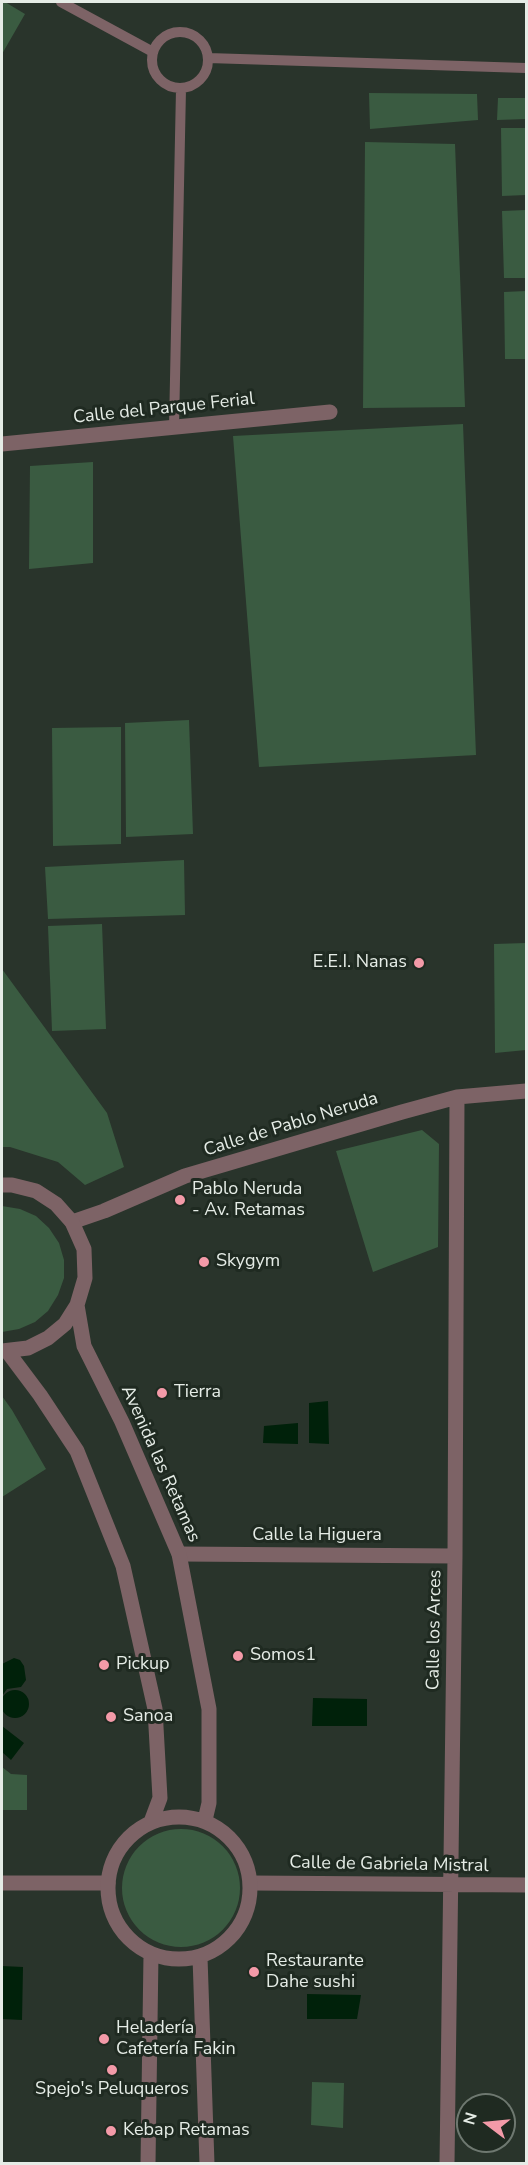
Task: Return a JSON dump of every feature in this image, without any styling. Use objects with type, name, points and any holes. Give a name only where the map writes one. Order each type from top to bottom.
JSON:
[{"type":"street","name":"Calle del Parque Ferial","points":[[2,444],[330,412]]},
{"type":"street","name":"Calle de Pablo Neruda","points":[[72,1222],[104,1211],[185,1176],[457,1097],[526,1091]]},
{"type":"street","name":"Calle los Arces","points":[[447,2163],[452,1885],[457,1097]]},
{"type":"street","points":[[2,1185],[36,1191],[56,1204],[72,1222],[84,1249],[86,1278],[77,1305],[65,1324],[48,1338],[28,1348],[4,1351]]},
{"type":"street","name":"Avenida las Retamas","points":[[77,1305],[84,1346],[122,1422],[179,1554],[208,1709],[209,1803],[205,1820]]},
{"type":"street","points":[[4,1351],[40,1395],[77,1451],[123,1566],[155,1709],[160,1798],[151,1822]]},
{"type":"street","name":"Calle la Higuera","points":[[179,1554],[455,1556]]},
{"type":"street","points":[[178,1815],[205,1820],[228,1834],[244,1856],[251,1883],[249,1907],[239,1929],[222,1946],[200,1957],[176,1960],[151,1954],[136,1945],[123,1933],[114,1917],[109,1901],[108,1883],[112,1864],[121,1846],[134,1832],[151,1822],[178,1815]]},
{"type":"street","points":[[2,1883],[108,1883]]},
{"type":"street","name":"Calle de Gabriela Mistral","points":[[251,1883],[526,1885]]},
{"type":"street","points":[[148,2163],[151,1954]]},
{"type":"street","points":[[200,1957],[207,2163]]},
{"type":"lane","points":[[61,2],[153,52]]},
{"type":"lane","points":[[173,32],[183,32],[200,40],[206,48],[208,57],[208,66],[199,82],[191,87],[171,88],[154,74],[153,52],[157,43],[173,32]]},
{"type":"lane","points":[[208,57],[526,68]]},
{"type":"lane","points":[[174,427],[181,89]]},
{"type":"shaded area","points":[[2,2],[25,14],[2,54]]},
{"type":"shaded area","points":[[369,93],[477,94],[478,120],[370,129]]},
{"type":"shaded area","points":[[498,98],[526,98],[526,119],[497,120]]},
{"type":"shaded area","points":[[501,128],[526,128],[526,195],[502,196]]},
{"type":"shaded area","points":[[365,142],[455,144],[465,407],[363,408]]},
{"type":"shaded area","points":[[526,210],[526,278],[504,278],[502,211]]},
{"type":"shaded area","points":[[526,291],[526,359],[505,359],[504,292]]},
{"type":"shaded area","points":[[463,424],[476,755],[259,767],[233,436]]},
{"type":"shaded area","points":[[93,462],[93,563],[29,569],[30,466]]},
{"type":"shaded area","points":[[189,720],[193,834],[126,837],[125,723]]},
{"type":"shaded area","points":[[121,727],[121,844],[53,846],[52,728]]},
{"type":"shaded area","points":[[184,860],[185,915],[48,919],[45,867]]},
{"type":"shaded area","points":[[102,924],[106,1029],[52,1031],[48,926]]},
{"type":"shaded area","points":[[526,943],[526,1050],[495,1053],[494,944]]},
{"type":"shaded area","points":[[2,969],[107,1113],[124,1167],[85,1185],[58,1162],[10,1147],[2,1147]]},
{"type":"shaded area","points":[[422,1130],[439,1144],[438,1247],[373,1272],[336,1151]]},
{"type":"shaded area","points":[[2,1206],[20,1209],[36,1216],[49,1228],[59,1243],[64,1260],[64,1278],[58,1295],[48,1311],[35,1322],[19,1329],[2,1332]]},
{"type":"shaded area","points":[[2,1396],[46,1469],[2,1497]]},
{"type":"shaded area","points":[[328,1401],[329,1444],[309,1443],[309,1403]]},
{"type":"shaded area","points":[[298,1423],[298,1444],[263,1443],[264,1426]]},
{"type":"shaded area","points":[[14,1658],[20,1660],[24,1666],[26,1680],[21,1687],[7,1689],[2,1696],[2,1664]]},
{"type":"shaded area","points":[[15,1690],[25,1694],[29,1704],[25,1714],[15,1718],[5,1714],[1,1704],[5,1694]]},
{"type":"shaded area","points":[[313,1698],[367,1699],[367,1726],[312,1726]]},
{"type":"shaded area","points":[[2,1726],[24,1743],[11,1760],[2,1752]]},
{"type":"shaded area","points":[[2,1767],[11,1774],[27,1775],[27,1810],[2,1810]]},
{"type":"shaded area","points":[[181,1829],[204,1834],[223,1846],[235,1865],[240,1888],[235,1911],[223,1930],[204,1942],[181,1947],[158,1942],[139,1930],[127,1911],[122,1888],[127,1865],[139,1846],[158,1834]]},
{"type":"shaded area","points":[[2,1966],[23,1967],[22,2020],[2,2019]]},
{"type":"shaded area","points":[[307,1994],[361,1995],[357,2019],[307,2019]]},
{"type":"shaded area","points":[[312,2082],[344,2083],[343,2128],[311,2125]]},
{"type":"place","name":"E.E.I. Nanas","points":[[419,963]]},
{"type":"place","name":"Pablo Neruda - Av. Retamas","points":[[180,1200]]},
{"type":"place","name":"Skygym","points":[[204,1262]]},
{"type":"place","name":"Tierra","points":[[162,1393]]},
{"type":"place","name":"Somos1","points":[[238,1656]]},
{"type":"place","name":"Pickup","points":[[104,1665]]},
{"type":"place","name":"Sanoa","points":[[111,1717]]},
{"type":"place","name":"Restaurante Dahe sushi","points":[[254,1972]]},
{"type":"place","name":"Heladería Cafetería Fakin","points":[[104,2039]]},
{"type":"place","name":"Spejo's Peluqueros","points":[[112,2070]]},
{"type":"place","name":"Kebap Retamas","points":[[111,2131]]}]
